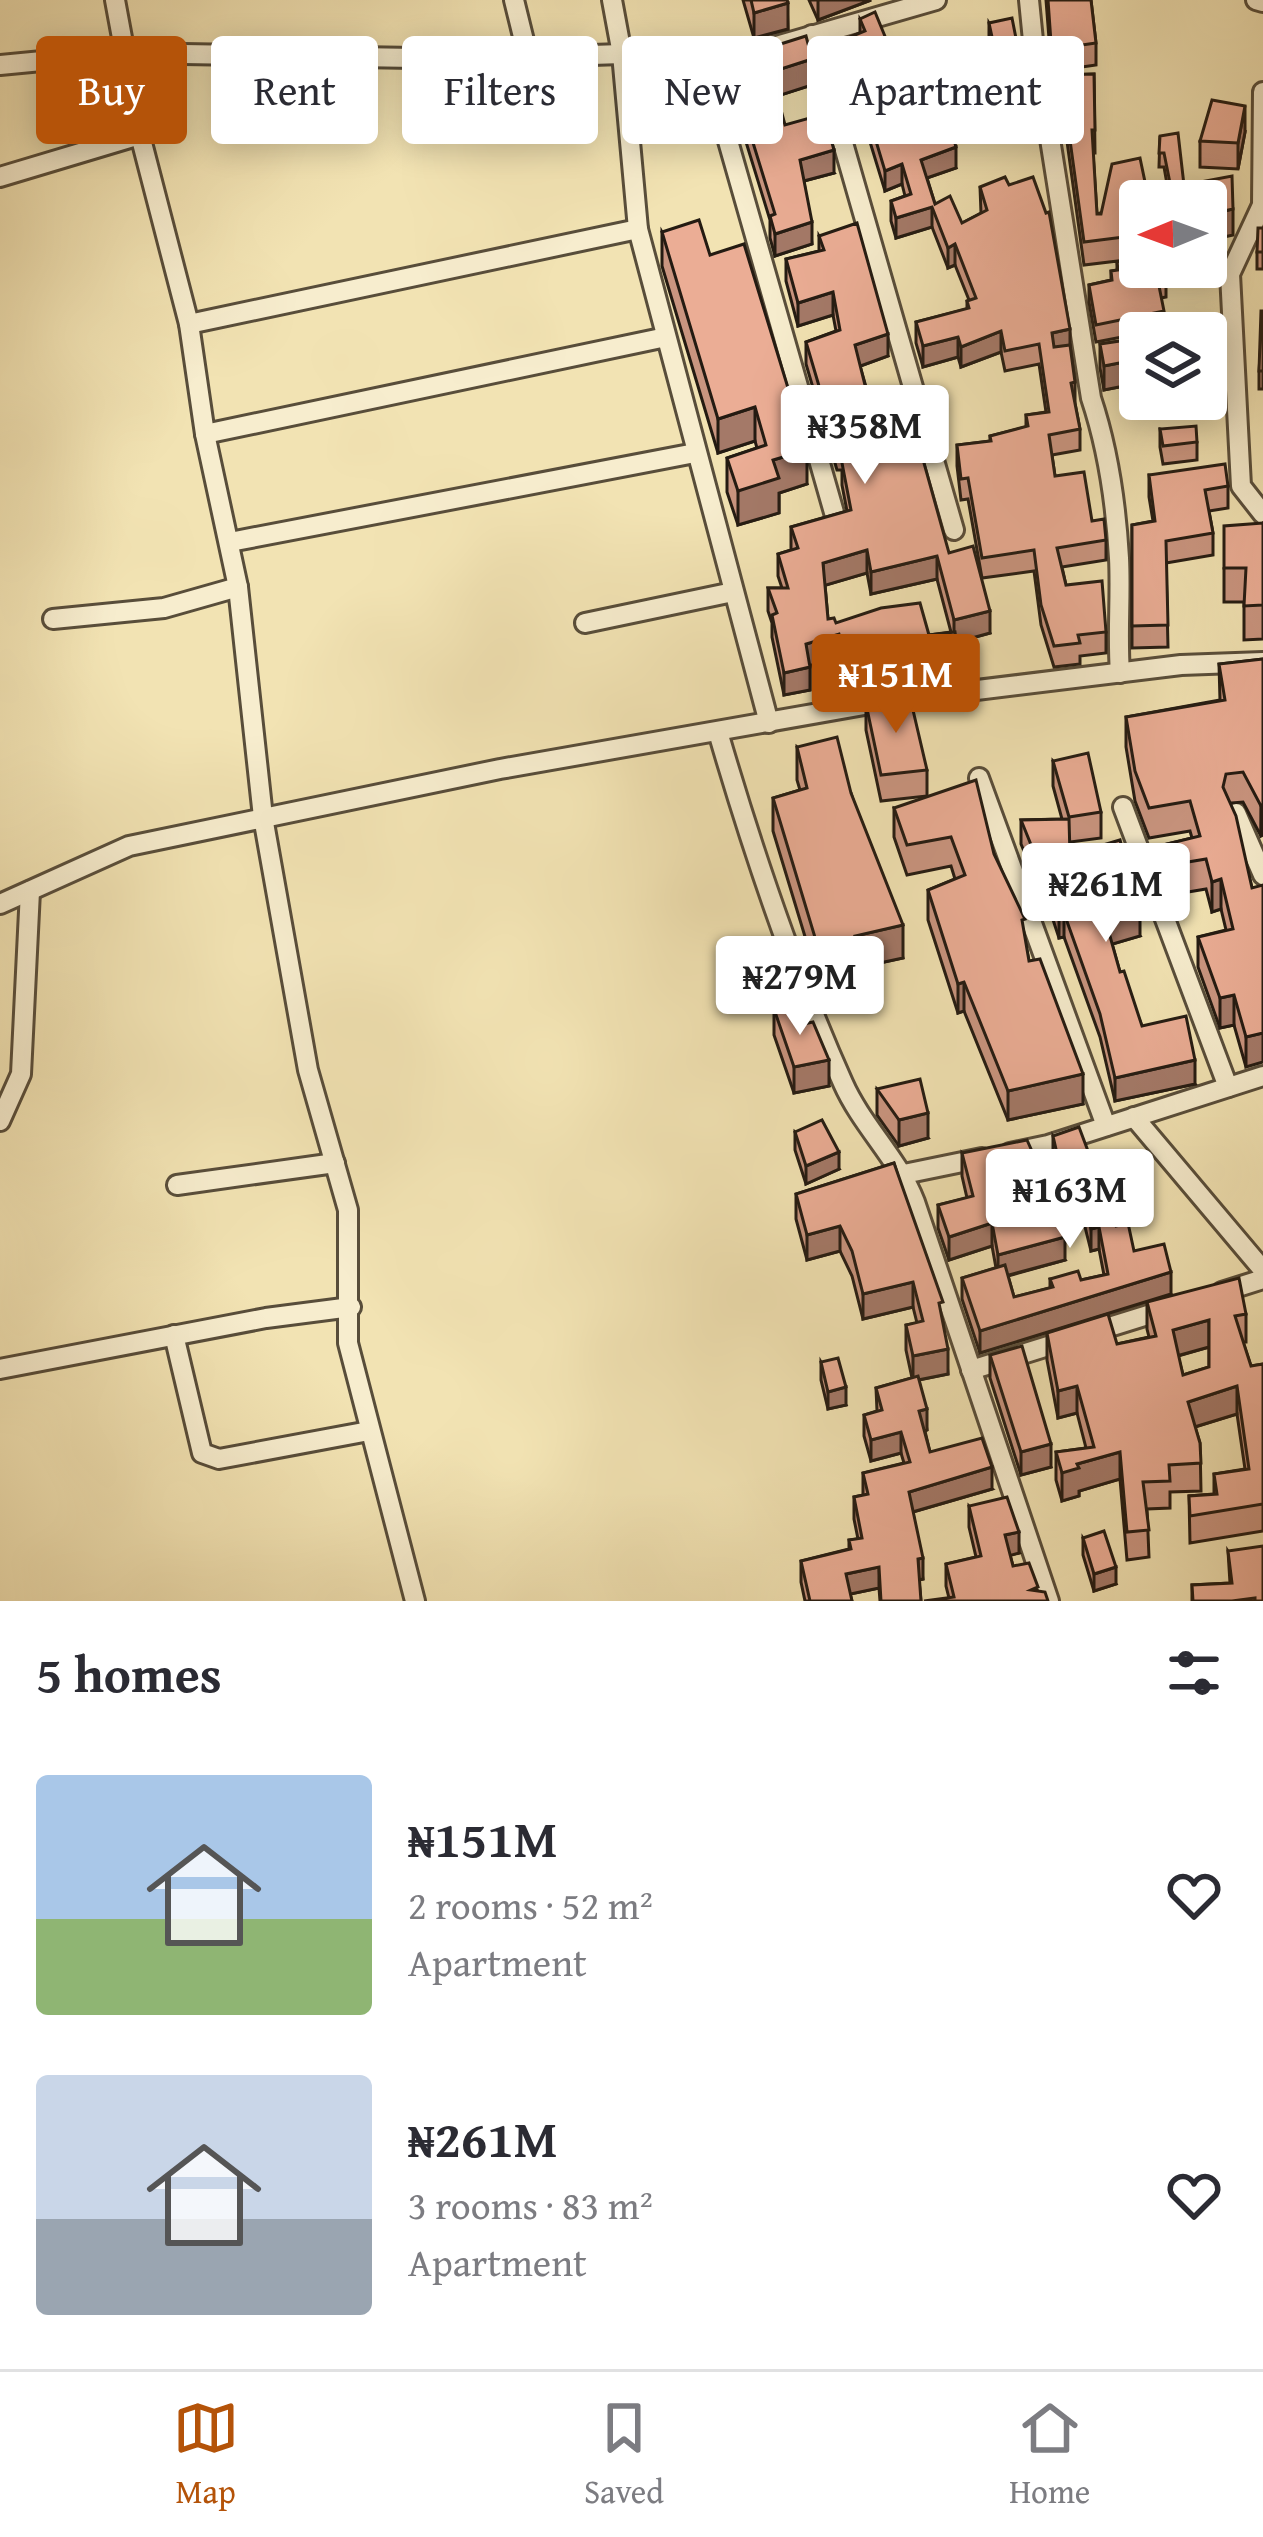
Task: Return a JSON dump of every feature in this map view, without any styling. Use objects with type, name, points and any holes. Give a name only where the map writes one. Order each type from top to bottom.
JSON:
[{"type":"street","points":[[116,0],[122,36]]},
{"type":"street","points":[[514,0],[523,36]]},
{"type":"street","points":[[598,55],[622,54],[612,0]]},
{"type":"street","points":[[783,44],[936,0]]},
{"type":"street","points":[[1029,0],[1036,71],[1090,398],[1105,438],[1119,559],[1120,673]]},
{"type":"street","points":[[812,35],[954,530]]},
{"type":"street","points":[[187,54],[402,56]]},
{"type":"street","points":[[0,65],[36,62]]},
{"type":"street","points":[[1263,92],[1262,205],[1230,274],[1241,486],[1263,514]]},
{"type":"street","points":[[0,177],[110,144]]},
{"type":"street","points":[[142,144],[189,324],[205,434],[230,542],[263,817],[308,1070],[348,1210],[348,1343],[415,1601]]},
{"type":"street","points":[[631,144],[638,229],[769,723]]},
{"type":"street","points":[[729,144],[835,515]]},
{"type":"street","points":[[189,324],[638,229]]},
{"type":"street","points":[[205,434],[666,337]]},
{"type":"street","points":[[230,542],[695,453]]},
{"type":"street","points":[[53,619],[164,608],[238,587]]},
{"type":"street","points":[[585,623],[733,592]]},
{"type":"street","points":[[0,904],[129,846],[500,769],[887,701],[1181,664],[1263,662]]},
{"type":"street","points":[[718,732],[764,887],[845,1089],[904,1174],[1049,1601]]},
{"type":"street","points":[[980,778],[1106,1126]]},
{"type":"street","points":[[1123,807],[1228,1087]]},
{"type":"street","points":[[1236,813],[1263,874]]},
{"type":"street","points":[[0,1121],[21,1074],[29,891]]},
{"type":"street","points":[[904,1174],[1048,1145],[1263,1076]]},
{"type":"street","points":[[1134,1118],[1263,1270]]},
{"type":"street","points":[[176,1185],[335,1162]]},
{"type":"street","points":[[971,1370],[1263,1280]]},
{"type":"street","points":[[0,1370],[174,1335],[351,1307]]},
{"type":"street","points":[[174,1335],[202,1453],[219,1460],[369,1431]]},
{"type":"building","points":[[751,0],[787,0],[788,3],[754,13]]},
{"type":"building","points":[[1048,0],[1091,0],[1096,43],[1084,45],[1084,36],[1051,36]]},
{"type":"building","points":[[875,12],[885,36],[853,36],[865,31],[860,19]]},
{"type":"building","points":[[1012,18],[1016,36],[992,36],[989,23]]},
{"type":"building","points":[[806,36],[807,61],[783,68],[783,43]]},
{"type":"building","points":[[1084,74],[1094,74],[1097,214],[1101,214],[1112,164],[1140,158],[1145,180],[1119,180],[1119,238],[1084,242],[1071,144],[1084,144]]},
{"type":"building","points":[[1212,100],[1245,106],[1238,143],[1200,141]]},
{"type":"building","points":[[783,118],[785,125],[807,119],[807,144],[832,144],[834,150],[800,160],[812,222],[775,234],[770,216],[775,214],[753,144],[783,144]]},
{"type":"building","points":[[1178,133],[1183,180],[1169,180],[1164,153],[1159,153],[1160,136]]},
{"type":"building","points":[[877,144],[955,144],[921,160],[935,204],[950,196],[962,223],[987,210],[980,187],[1005,177],[1009,185],[1033,177],[1049,212],[1070,329],[1052,333],[1054,347],[1070,345],[1080,429],[1049,435],[1055,476],[1084,472],[1092,521],[1104,519],[1106,540],[1057,548],[1066,585],[1102,581],[1106,632],[1078,635],[1080,643],[1054,646],[1041,605],[1034,550],[982,558],[968,478],[961,479],[957,445],[991,441],[990,436],[1028,426],[1026,415],[1049,412],[1039,344],[1005,351],[1001,331],[961,347],[958,337],[923,346],[916,322],[969,308],[967,301],[976,298],[955,244],[948,248],[932,207],[896,218],[891,201],[911,194],[902,164],[885,171]]},
{"type":"building","points":[[1232,176],[1233,209],[1227,210],[1227,180],[1211,180]]},
{"type":"building","points":[[699,220],[710,255],[744,244],[807,450],[773,460],[779,478],[738,491],[727,458],[766,445],[755,407],[718,419],[662,232]]},
{"type":"building","points":[[857,223],[888,334],[855,345],[873,417],[880,436],[914,427],[949,553],[973,546],[990,611],[954,620],[937,556],[871,572],[867,550],[823,563],[828,619],[836,623],[881,608],[920,603],[929,635],[955,632],[958,656],[902,663],[900,642],[846,657],[839,634],[806,644],[810,667],[784,673],[772,615],[777,613],[768,588],[788,588],[778,554],[798,548],[791,527],[851,510],[842,463],[850,448],[837,447],[806,342],[840,330],[833,292],[798,303],[786,259],[824,250],[819,236]]},
{"type":"building","points":[[1258,228],[1263,228],[1263,252],[1257,252]]},
{"type":"building","points":[[1117,262],[1119,288],[1159,288],[1164,311],[1119,312],[1119,320],[1096,325],[1089,285],[1112,280]]},
{"type":"building","points":[[1261,311],[1263,371],[1259,371]]},
{"type":"building","points":[[1119,341],[1119,363],[1104,366],[1100,344]]},
{"type":"building","points":[[1196,426],[1197,442],[1163,446],[1160,429]]},
{"type":"building","points":[[1225,464],[1228,486],[1205,490],[1213,533],[1166,541],[1168,625],[1132,626],[1132,525],[1155,521],[1149,475]]},
{"type":"building","points":[[1263,523],[1263,605],[1244,606],[1246,568],[1224,568],[1224,526]]},
{"type":"building","points":[[1263,659],[1263,806],[1243,772],[1226,774],[1223,787],[1236,816],[1252,888],[1263,885],[1263,1033],[1246,1037],[1234,995],[1220,998],[1198,937],[1233,929],[1221,879],[1212,882],[1206,859],[1170,865],[1163,845],[1200,836],[1190,801],[1149,808],[1135,771],[1126,717],[1225,700],[1219,664]]},
{"type":"building","points":[[909,693],[927,770],[881,775],[866,704]]},
{"type":"building","points":[[837,737],[851,793],[903,925],[855,936],[861,953],[823,964],[773,798],[807,788],[797,747]]},
{"type":"building","points":[[1088,753],[1101,812],[1069,817],[1053,761]]},
{"type":"building","points":[[976,780],[994,854],[1025,919],[1029,961],[1040,959],[1083,1074],[1008,1091],[964,982],[958,984],[928,890],[965,875],[951,837],[907,845],[894,808]]},
{"type":"building","points":[[1069,819],[1070,855],[1120,840],[1140,913],[1106,922],[1120,972],[1124,971],[1142,1026],[1186,1016],[1195,1060],[1115,1078],[1100,1014],[1064,913],[1059,915],[1040,857],[1021,820]]},
{"type":"building","points":[[790,1001],[799,1025],[813,1022],[829,1060],[794,1067],[774,1009]]},
{"type":"building","points":[[920,1079],[928,1113],[899,1120],[877,1089]]},
{"type":"building","points":[[822,1120],[839,1152],[806,1166],[795,1132]]},
{"type":"building","points":[[1079,1127],[1116,1226],[1128,1223],[1134,1251],[1164,1244],[1171,1272],[980,1331],[962,1278],[1005,1265],[1014,1297],[1053,1287],[1050,1279],[1078,1271],[1081,1280],[1108,1274],[1099,1227],[1091,1229],[1084,1202],[1069,1206],[1053,1136]]},
{"type":"building","points":[[1027,1140],[1065,1237],[998,1255],[992,1223],[949,1237],[938,1205],[973,1196],[962,1153]]},
{"type":"building","points":[[894,1163],[943,1302],[939,1303],[948,1349],[913,1356],[906,1325],[923,1321],[913,1282],[863,1294],[840,1226],[807,1235],[796,1194]]},
{"type":"building","points":[[1239,1278],[1246,1314],[1235,1316],[1251,1366],[1263,1364],[1263,1504],[1190,1516],[1189,1496],[1217,1494],[1214,1474],[1249,1469],[1237,1386],[1188,1402],[1201,1463],[1169,1465],[1170,1481],[1143,1482],[1149,1530],[1127,1532],[1120,1452],[1062,1473],[1056,1452],[1094,1447],[1077,1386],[1058,1391],[1047,1333],[1108,1314],[1117,1344],[1156,1336],[1147,1302]],"holes":[[[1209,1320],[1209,1367],[1183,1375],[1173,1330]]]},
{"type":"building","points":[[1022,1346],[1051,1444],[1021,1452],[990,1355]]},
{"type":"building","points":[[838,1358],[846,1387],[828,1392],[821,1362]]},
{"type":"building","points":[[918,1376],[927,1409],[919,1411],[930,1452],[982,1438],[992,1467],[909,1492],[923,1558],[918,1559],[921,1601],[881,1601],[879,1567],[846,1574],[852,1601],[810,1601],[801,1561],[851,1549],[849,1540],[862,1538],[854,1497],[868,1494],[863,1473],[910,1462],[901,1432],[871,1440],[864,1415],[882,1410],[876,1388]]},
{"type":"building","points":[[1007,1497],[1019,1532],[1005,1535],[1013,1566],[1029,1563],[1038,1587],[1031,1590],[1045,1592],[1048,1601],[924,1601],[954,1597],[946,1564],[981,1556],[969,1506]]},
{"type":"building","points":[[1104,1531],[1116,1567],[1094,1574],[1083,1538]]},
{"type":"building","points":[[1263,1546],[1263,1601],[1193,1601],[1192,1585],[1232,1583],[1228,1551]]}]
